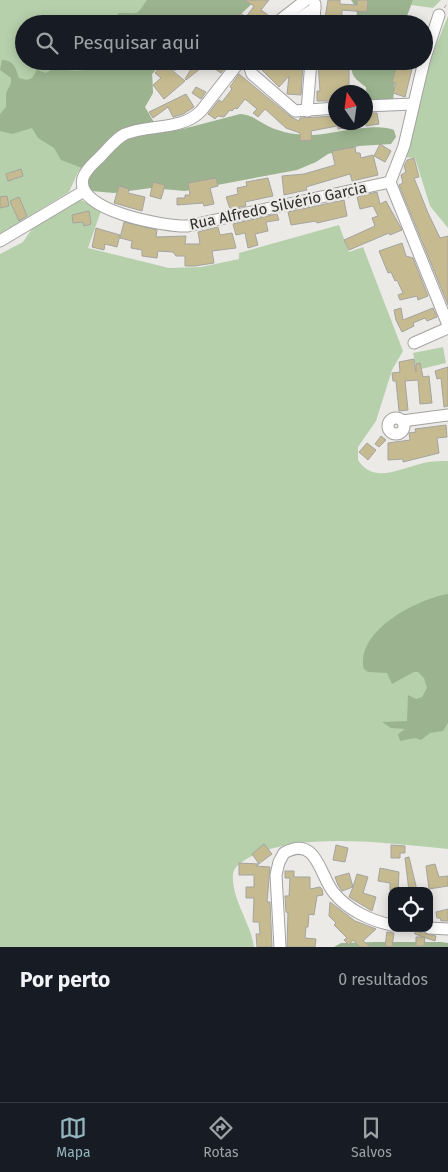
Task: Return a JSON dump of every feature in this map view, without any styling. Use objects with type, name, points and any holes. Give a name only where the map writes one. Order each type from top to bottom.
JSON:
[{"type":"street","points":[[287,15],[306,0]]},
{"type":"street","points":[[302,15],[316,4]]},
{"type":"street","points":[[433,33],[439,15]]},
{"type":"street","points":[[0,241],[84,190],[83,182],[86,172],[120,137],[133,132],[174,124],[193,118],[201,111],[233,70]]},
{"type":"street","points":[[251,70],[292,109],[307,111],[328,109]]},
{"type":"street","points":[[307,111],[310,70]]},
{"type":"street","points":[[414,343],[448,327],[390,182],[404,146],[422,70]]},
{"type":"street","points":[[373,106],[413,104]]},
{"type":"street","name":"Rua Alfredo Silvério Garcia","points":[[84,190],[92,199],[107,208],[140,219],[180,226],[209,223],[390,182]]},
{"type":"street","points":[[402,421],[448,415]]},
{"type":"street","points":[[280,947],[277,867],[284,853],[293,850],[304,850],[316,858],[333,892],[342,901],[370,918],[388,924]]},
{"type":"street","points":[[433,928],[448,929]]},
{"type":"green space","points":[[0,0],[256,0],[240,15],[15,15],[15,70],[155,70],[152,74],[153,93],[145,107],[149,115],[111,137],[78,172],[69,192],[0,234]]},
{"type":"green space","points":[[147,0],[256,0],[240,15],[117,15],[119,13],[138,12]]},
{"type":"green space","points":[[351,0],[413,0],[407,15],[357,15],[357,9]]},
{"type":"green space","points":[[413,0],[441,0],[433,8],[411,5]]},
{"type":"green space","points":[[448,16],[448,228],[430,206],[415,158],[403,157],[424,75],[426,70],[433,70],[433,53]]},
{"type":"green space","points":[[2,60],[6,60],[12,63],[19,78],[27,80],[32,78],[37,70],[46,73],[51,70],[155,70],[152,74],[153,93],[145,107],[155,124],[115,133],[82,168],[61,160],[54,148],[38,138],[32,128],[12,134],[0,131],[0,114],[6,107],[6,93],[11,83],[11,78],[0,70]]},
{"type":"green space","points":[[352,70],[396,70],[393,101],[373,101],[373,85],[364,85],[354,76]]},
{"type":"green space","points":[[244,114],[268,126],[295,134],[313,135],[348,130],[373,130],[373,127],[377,127],[394,130],[396,137],[391,144],[359,146],[328,154],[316,162],[297,170],[185,191],[151,188],[114,193],[91,191],[88,184],[89,174],[125,140],[147,133],[179,130]]},
{"type":"green space","points":[[76,197],[101,211],[88,248],[169,268],[201,267],[239,259],[239,253],[339,225],[349,252],[363,247],[403,351],[392,370],[376,421],[358,447],[358,460],[364,467],[379,473],[387,473],[427,462],[448,461],[448,849],[373,842],[319,842],[293,844],[269,849],[248,858],[235,869],[233,883],[254,947],[0,947],[0,254],[23,242],[34,226]]},
{"type":"green space","points":[[443,347],[446,363],[417,370],[413,353]]},
{"type":"green space","points":[[448,594],[448,723],[443,731],[430,733],[421,740],[415,738],[400,741],[398,734],[405,729],[391,728],[382,722],[407,721],[408,695],[416,699],[422,697],[427,688],[424,678],[418,672],[414,672],[392,684],[387,673],[368,672],[364,669],[364,655],[369,642],[378,630],[391,619],[421,602]]},
{"type":"green space","points":[[441,942],[448,943],[448,947],[334,947],[341,943]]},
{"type":"building","points":[[244,0],[269,0],[261,10],[268,15],[247,15],[254,6]]},
{"type":"building","points":[[328,0],[340,0],[340,4],[357,5],[357,0],[368,0],[367,12],[342,10],[342,15],[326,15]]},
{"type":"building","points":[[157,70],[172,70],[185,81],[164,99],[153,85],[161,78],[155,73]]},
{"type":"building","points":[[191,70],[199,70],[186,80]]},
{"type":"building","points":[[262,70],[302,70],[301,95],[287,94],[289,76],[279,87]]},
{"type":"building","points":[[319,70],[349,70],[349,85],[328,85],[328,101],[317,101],[317,91],[320,91]]},
{"type":"building","points":[[395,70],[412,70],[405,97],[393,93],[396,83],[392,82]]},
{"type":"building","points":[[239,74],[291,117],[299,121],[300,118],[328,116],[328,128],[311,131],[312,140],[300,141],[300,133],[286,128],[265,109],[258,117],[253,113],[257,109],[245,99],[237,109],[230,110],[224,117],[218,116],[215,119],[208,114],[219,100],[222,102],[232,89],[230,87]]},
{"type":"building","points":[[196,87],[206,92],[201,99],[192,93]]},
{"type":"building","points":[[186,94],[194,107],[183,114],[173,117],[168,107],[153,118],[149,112]]},
{"type":"building","points":[[373,113],[377,113],[379,124],[373,125]]},
{"type":"building","points":[[380,144],[391,151],[385,162],[374,156]]},
{"type":"building","points":[[355,147],[356,153],[360,153],[361,158],[373,155],[378,175],[352,181],[350,174],[306,187],[307,190],[284,195],[282,176],[304,174],[335,165],[332,151]]},
{"type":"building","points":[[414,158],[419,177],[414,178],[428,213],[440,238],[448,236],[448,305],[399,185],[403,183],[401,175],[406,172],[404,166],[407,160]]},
{"type":"building","points":[[21,169],[23,176],[8,181],[6,174]]},
{"type":"building","points":[[216,178],[218,186],[210,188],[214,204],[204,206],[203,203],[177,205],[177,198],[185,198],[185,195],[190,195],[188,183]]},
{"type":"building","points":[[268,178],[273,196],[245,202],[246,206],[230,209],[226,197],[238,194],[237,188],[247,186],[246,182]]},
{"type":"building","points":[[153,182],[165,185],[161,199],[150,196]]},
{"type":"building","points":[[119,186],[129,189],[128,193],[145,197],[142,211],[114,203]]},
{"type":"building","points":[[377,192],[380,204],[386,201],[402,230],[390,235],[389,233],[349,250],[344,240],[375,226],[372,218],[378,216],[373,206],[360,209],[357,197]]},
{"type":"building","points":[[7,196],[9,206],[0,208],[0,197]]},
{"type":"building","points":[[19,197],[27,216],[19,221],[10,201]]},
{"type":"building","points":[[344,200],[347,216],[317,223],[316,221],[291,225],[288,212]]},
{"type":"building","points":[[89,211],[91,224],[84,226],[83,222],[73,223],[72,215]]},
{"type":"building","points":[[277,214],[279,220],[266,222],[268,231],[255,234],[258,245],[248,248],[245,233],[236,235],[233,224]]},
{"type":"building","points":[[124,222],[157,230],[156,237],[186,236],[185,244],[200,244],[198,232],[218,227],[220,235],[232,233],[236,248],[212,251],[214,263],[185,266],[185,256],[176,256],[173,252],[158,251],[157,258],[142,256],[142,250],[131,248],[132,241],[120,238]]},
{"type":"building","points":[[96,228],[120,235],[117,247],[105,244],[104,250],[92,247]]},
{"type":"building","points":[[402,243],[406,256],[413,258],[428,296],[418,300],[417,296],[400,300],[398,295],[403,293],[391,272],[388,273],[379,251]]},
{"type":"building","points":[[401,308],[403,320],[433,308],[437,317],[427,321],[425,318],[413,323],[414,326],[402,332],[396,320],[394,310]]},
{"type":"building","points":[[414,359],[416,372],[416,364],[420,363],[423,377],[429,376],[432,403],[420,404],[418,380],[405,381],[408,410],[399,411],[396,381],[393,381],[392,373],[400,372],[399,362]]},
{"type":"building","points":[[448,367],[448,406],[444,407],[441,378],[437,379],[435,371]]},
{"type":"building","points":[[446,425],[447,437],[437,438],[439,453],[403,462],[403,459],[388,460],[388,443],[410,440],[409,433],[416,432],[415,429]]},
{"type":"building","points":[[381,436],[386,440],[379,447],[375,444]]},
{"type":"building","points":[[367,443],[376,450],[368,460],[359,452]]},
{"type":"building","points":[[264,844],[272,854],[259,864],[252,854]]},
{"type":"building","points":[[336,845],[348,848],[345,862],[333,860]]},
{"type":"building","points":[[391,845],[405,846],[405,853],[400,853],[400,858],[391,858]]},
{"type":"building","points":[[409,857],[416,887],[409,887],[405,858]]},
{"type":"building","points":[[239,863],[259,864],[256,866],[270,867],[267,902],[270,902],[272,947],[257,947],[256,934],[260,934],[259,922],[253,922],[254,898],[246,898],[246,887],[254,887],[254,875],[239,875]]},
{"type":"building","points":[[435,864],[439,877],[448,876],[448,886],[433,888],[429,887],[426,866]]},
{"type":"building","points":[[380,868],[399,872],[398,887],[390,887],[390,883],[378,881]]},
{"type":"building","points":[[285,871],[294,871],[294,877],[310,877],[310,889],[320,887],[322,889],[323,895],[317,896],[314,915],[309,914],[308,927],[306,927],[305,938],[316,939],[315,947],[287,947],[288,913],[286,912],[285,896],[289,896],[290,878],[285,878]]},
{"type":"building","points":[[349,873],[353,887],[342,891],[335,877]]},
{"type":"building","points":[[357,874],[368,877],[363,893],[376,897],[372,911],[349,897]]},
{"type":"building","points":[[330,902],[355,921],[376,929],[363,941],[371,947],[360,947],[353,940],[349,945],[344,940],[347,938],[334,925],[336,923],[329,916]]},
{"type":"building","points":[[448,909],[448,921],[441,921],[440,918],[437,918],[436,912]]},
{"type":"building","points":[[387,932],[394,933],[392,947],[385,946]]},
{"type":"building","points":[[415,932],[419,932],[436,936],[435,941],[415,934]]},
{"type":"building","points":[[416,937],[425,937],[424,946],[416,946]]}]
